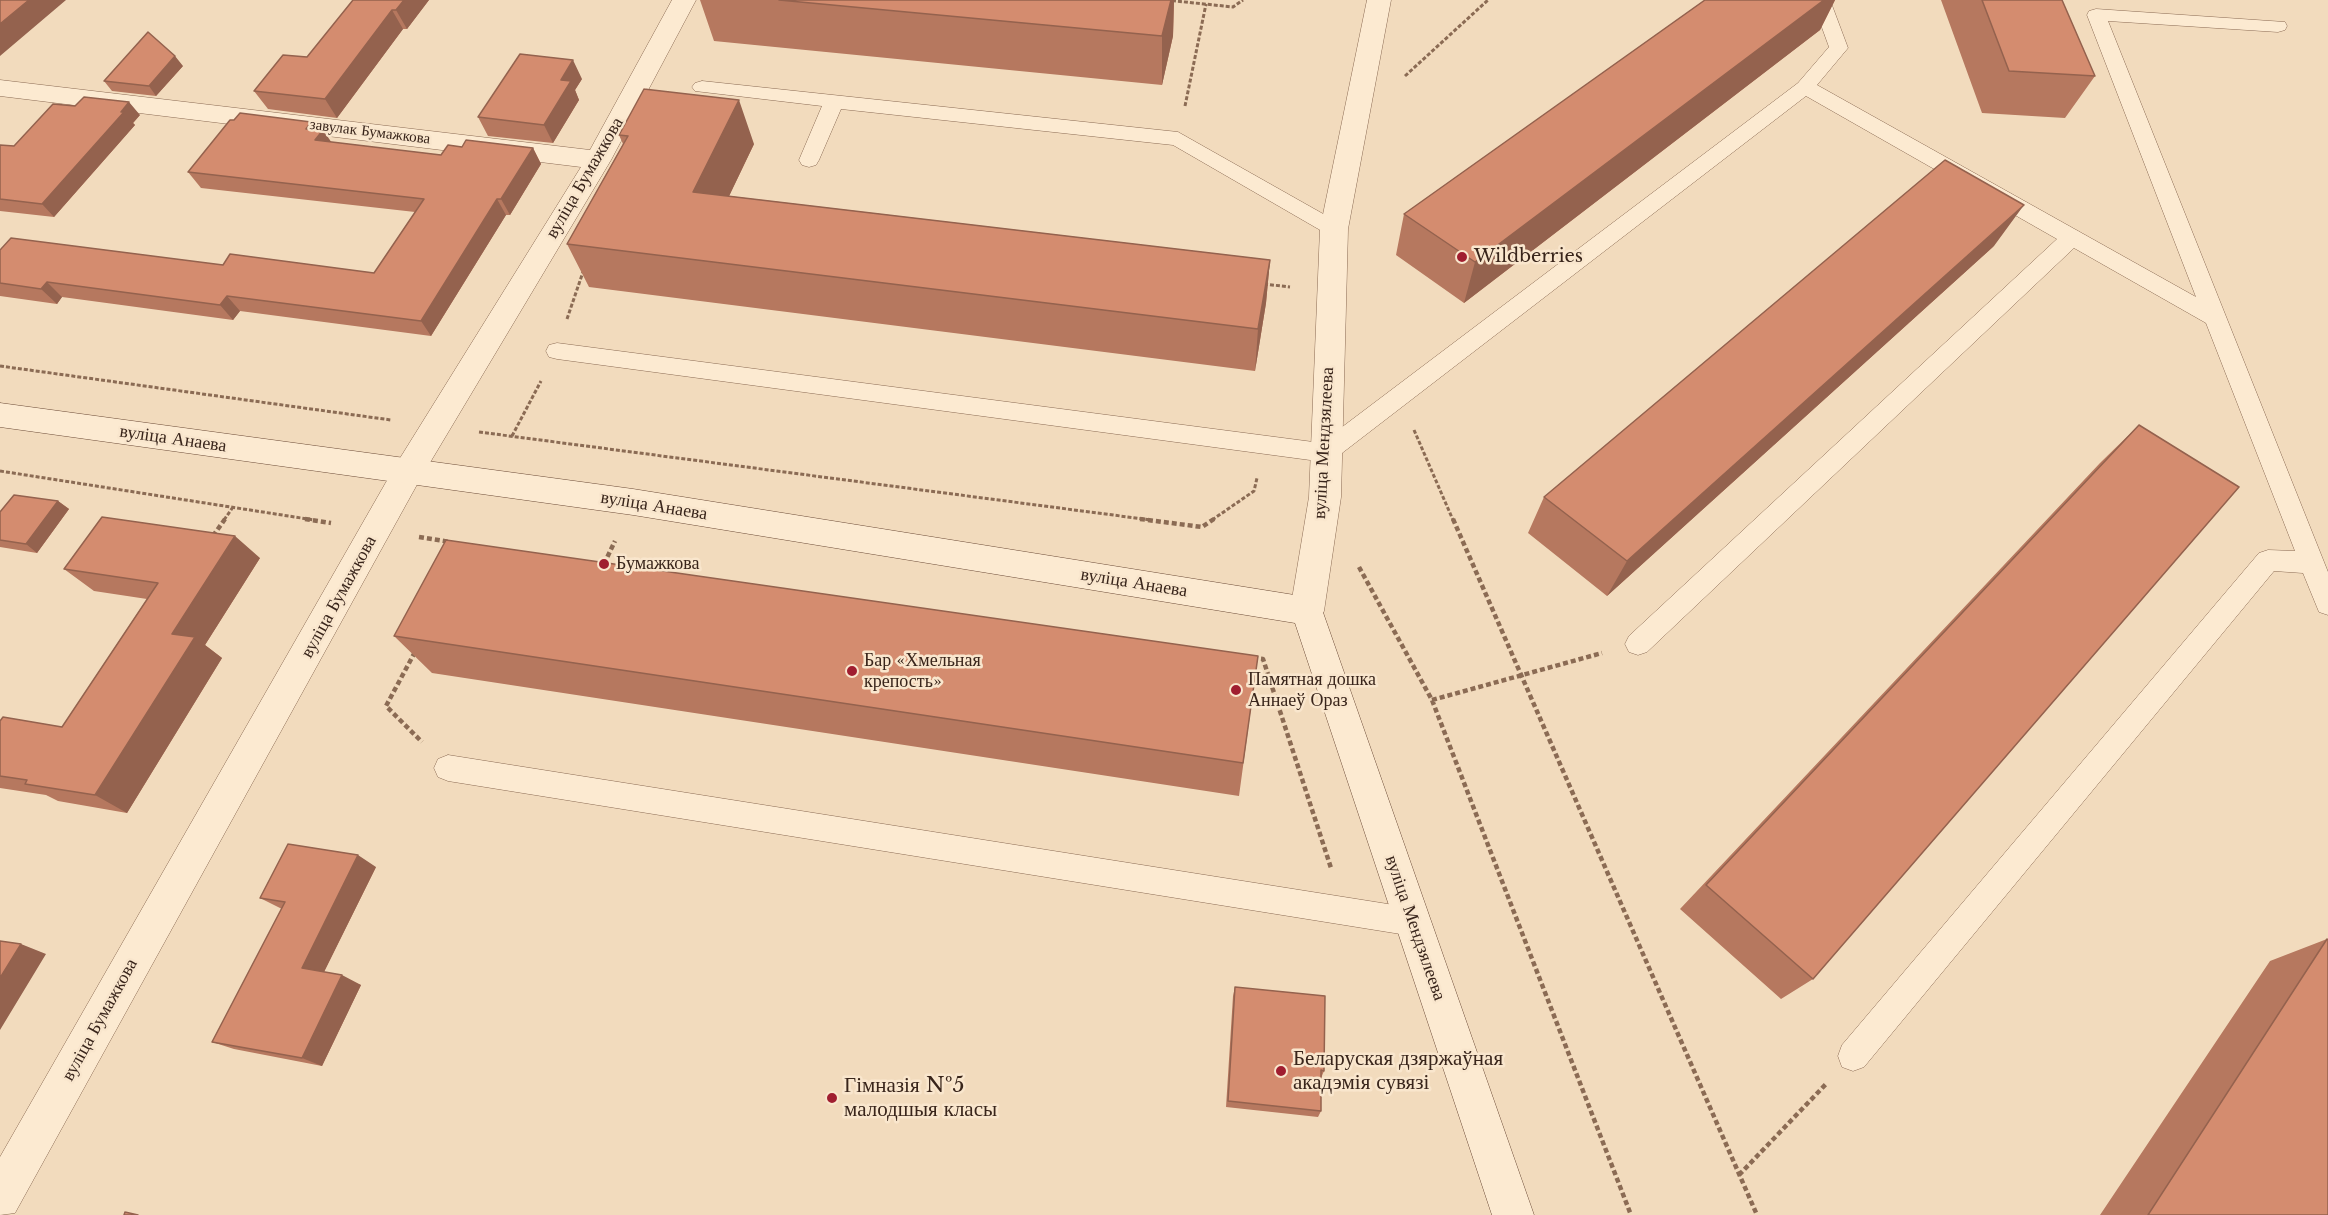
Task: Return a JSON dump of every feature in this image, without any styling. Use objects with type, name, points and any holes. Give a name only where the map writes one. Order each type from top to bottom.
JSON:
[{"type":"street","name":"вуліца Бумажкова","points":[[0,1198],[408,472],[598,160],[684,0]]},
{"type":"street","name":"вуліца Мендзялеева","points":[[1379,0],[1334,229],[1325,498],[1307,611],[1513,1215]]},
{"type":"street","name":"завулак Бумажкова","points":[[0,88],[598,160]]},
{"type":"street","name":"вуліца Анаева","points":[[0,415],[633,502],[1307,611]]},
{"type":"lane","points":[[557,351],[1325,453],[1805,87],[1839,48],[1821,0]]},
{"type":"lane","points":[[2278,26],[2096,15],[2328,604]]},
{"type":"lane","points":[[702,87],[1178,139],[1334,229]]},
{"type":"lane","points":[[1805,87],[2215,318]]},
{"type":"lane","points":[[809,160],[834,101]]},
{"type":"lane","points":[[1638,644],[2072,237]]},
{"type":"lane","points":[[1853,1056],[2268,560],[2312,563]]},
{"type":"lane","points":[[448,768],[1413,922]]},
{"type":"path","points":[[1166,0],[1233,6],[1243,0]]},
{"type":"path","points":[[1355,121],[1488,0]]},
{"type":"path","points":[[1178,139],[1206,4]]},
{"type":"path","points":[[512,436],[557,351],[587,259]]},
{"type":"path","points":[[1261,284],[1332,292]]},
{"type":"path","points":[[0,366],[1202,528],[1254,491],[1263,445]]},
{"type":"path","points":[[1400,396],[1757,1215]]},
{"type":"path","points":[[0,471],[451,542]]},
{"type":"path","points":[[209,542],[233,507]]},
{"type":"path","points":[[593,563],[616,566]]},
{"type":"path","points":[[1357,564],[1432,700],[1631,1215]]},
{"type":"path","points":[[1432,700],[1638,644]]},
{"type":"path","points":[[418,646],[386,706],[448,768]]},
{"type":"path","points":[[1251,658],[1263,659],[1332,869],[1342,909]]},
{"type":"path","points":[[1739,1174],[1853,1056]]},
{"type":"building","points":[[0,0],[29,0],[0,24]]},
{"type":"building","points":[[353,0],[404,0],[396,10],[392,10],[325,99],[254,91],[283,55],[307,57]]},
{"type":"building","points":[[779,0],[1171,0],[1162,36]]},
{"type":"building","points":[[1705,0],[1824,0],[1475,262],[1404,214]]},
{"type":"building","points":[[1982,0],[2062,0],[2095,76],[2009,71]]},
{"type":"building","points":[[148,32],[175,56],[149,86],[104,81]]},
{"type":"building","points":[[520,54],[573,60],[561,80],[571,81],[544,125],[478,117]]},
{"type":"building","points":[[644,89],[739,100],[693,192],[1270,260],[1258,329],[567,244],[628,136],[619,135]]},
{"type":"building","points":[[84,97],[129,102],[121,112],[124,112],[42,204],[0,199],[0,145],[14,146],[53,104],[75,106]]},
{"type":"building","points":[[240,113],[311,122],[306,129],[323,130],[315,140],[441,155],[448,145],[462,147],[466,140],[533,148],[501,199],[497,199],[421,321],[227,296],[220,305],[47,282],[41,289],[0,283],[0,250],[11,238],[223,265],[230,254],[374,273],[424,199],[188,172],[230,120],[234,120]]},
{"type":"building","points":[[1945,160],[2024,205],[1627,561],[1544,497]]},
{"type":"building","points":[[2139,425],[2239,487],[1813,979],[1706,885]]},
{"type":"building","points":[[14,495],[58,501],[26,544],[0,540],[0,512]]},
{"type":"building","points":[[102,517],[235,536],[172,634],[195,637],[95,795],[25,784],[27,780],[0,776],[0,721],[3,717],[62,727],[158,583],[64,569]]},
{"type":"building","points":[[446,540],[1258,656],[1243,763],[394,636]]},
{"type":"building","points":[[288,844],[358,855],[302,968],[342,975],[302,1058],[212,1042],[285,902],[260,898]]},
{"type":"building","points":[[2327,939],[2328,1215],[2148,1215]]},
{"type":"building","points":[[0,941],[21,944],[0,978]]},
{"type":"building","points":[[1235,987],[1325,996],[1321,1111],[1228,1101]]},
{"type":"place","name":"Wildberries","points":[[1462,257]]},
{"type":"place","name":"Бумажкова","points":[[604,564]]},
{"type":"place","name":"Бар «Хмельная крепость»","points":[[852,671]]},
{"type":"place","name":"Памятная дошка Аннаеў Ораз","points":[[1236,690]]},
{"type":"place","name":"Беларуская дзяржаўная акадэмія сувязі","points":[[1281,1071]]},
{"type":"place","name":"Гімназія №5 малодшыя класы","points":[[832,1098]]}]
